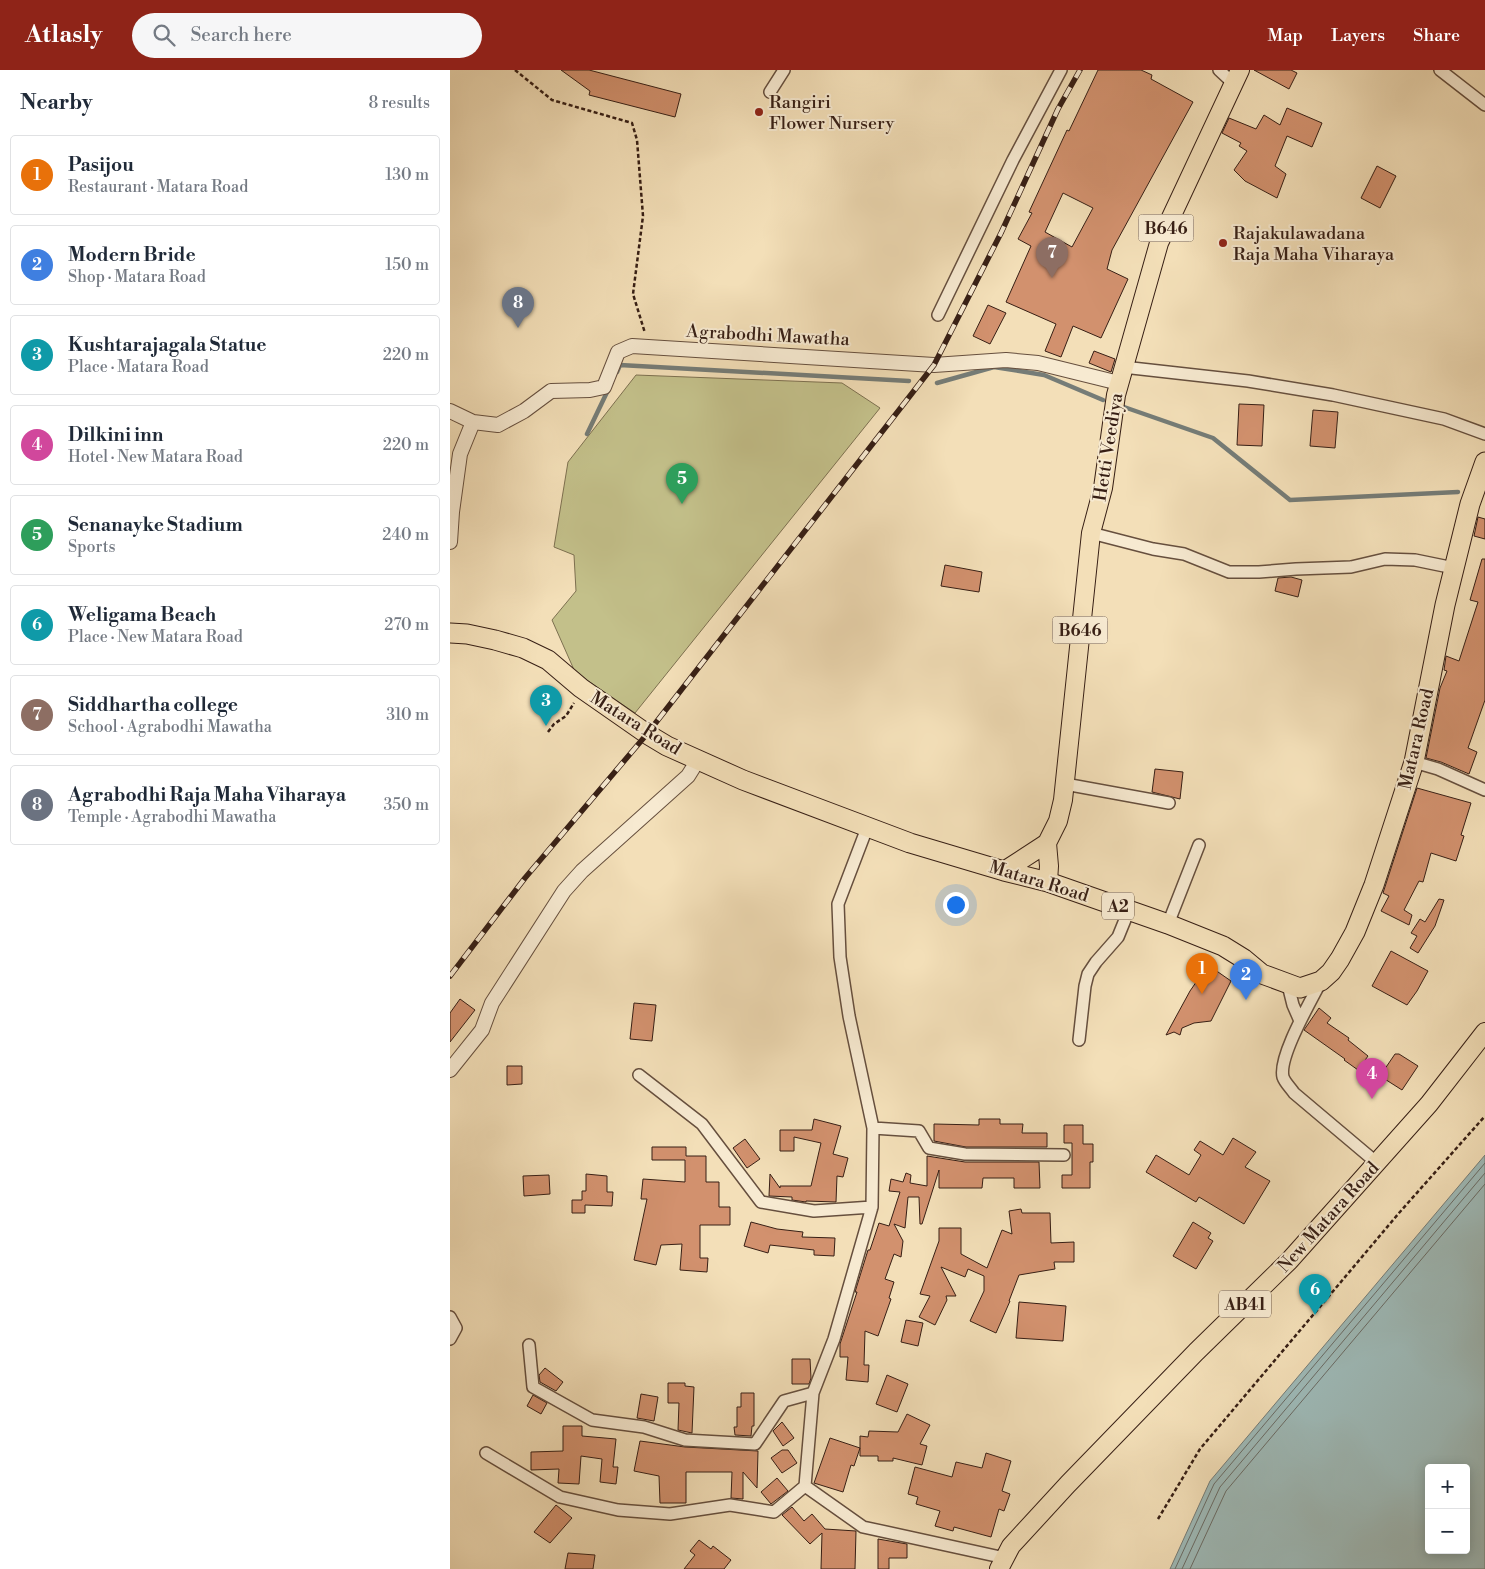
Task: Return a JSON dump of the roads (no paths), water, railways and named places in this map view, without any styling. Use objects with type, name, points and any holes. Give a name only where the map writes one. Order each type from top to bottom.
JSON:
[{"type":"highway","name":"Matara Road","points":[[450,633],[467,634],[495,640],[523,648],[548,660],[581,688],[647,734],[667,746],[751,783],[910,843],[1048,882],[1168,924],[1223,946],[1244,959],[1262,974],[1300,988],[1321,981],[1331,972],[1363,916],[1414,762],[1436,646],[1454,568],[1470,504],[1485,462]]},
{"type":"main road","name":"Hetti Veediya","points":[[1047,843],[1058,821],[1063,800],[1091,533],[1103,488],[1112,417],[1119,381],[1159,243],[1237,77]]},
{"type":"main road","points":[[1004,871],[1047,843],[1048,882]]},
{"type":"main road","name":"New Matara Road","points":[[1002,1564],[1011,1546],[1068,1484],[1196,1352],[1289,1261],[1429,1104],[1485,1032]]},
{"type":"street","points":[[770,92],[784,70]]},
{"type":"street","points":[[938,315],[1012,160],[1061,70]]},
{"type":"street","points":[[1219,70],[1237,77]]},
{"type":"street","points":[[1443,71],[1485,105]]},
{"type":"street","name":"Agrabodhi Mawatha","points":[[450,411],[472,422],[498,425],[524,411],[550,391],[590,390],[604,387],[618,352],[632,346],[934,365],[1006,360],[1038,363],[1119,381]]},
{"type":"street","points":[[1119,381],[1248,381],[1333,395],[1444,419],[1485,434]]},
{"type":"street","points":[[450,542],[460,454],[472,422]]},
{"type":"street","points":[[1091,533],[1153,549],[1184,554],[1229,572],[1351,567],[1385,559],[1415,560],[1454,568]]},
{"type":"street","points":[[450,1070],[482,1030],[492,1004],[564,891],[582,870],[688,776],[698,760]]},
{"type":"street","points":[[1414,762],[1438,768],[1485,790]]},
{"type":"street","points":[[1065,784],[1169,804]]},
{"type":"street","points":[[486,1453],[560,1497],[618,1510],[670,1514],[730,1505],[774,1512],[806,1486],[813,1393],[834,1338],[872,1207],[873,1128],[849,1016],[840,957],[838,904],[867,828]]},
{"type":"street","points":[[1168,924],[1199,845]]},
{"type":"street","points":[[1080,1040],[1088,974],[1118,937],[1129,910]]},
{"type":"street","points":[[1321,981],[1300,1021],[1285,1058],[1282,1068],[1283,1079],[1294,1092],[1377,1163]]},
{"type":"street","points":[[1288,985],[1293,1005],[1300,1021]]},
{"type":"street","points":[[640,1075],[702,1124],[761,1202],[814,1211],[872,1207]]},
{"type":"street","points":[[873,1128],[919,1131],[929,1148],[965,1154],[1064,1156]]},
{"type":"street","points":[[450,1317],[456,1328],[450,1339]]},
{"type":"street","points":[[529,1345],[533,1387],[592,1420],[644,1427],[685,1440],[755,1444],[784,1401],[813,1393]]},
{"type":"street","points":[[806,1486],[863,1527],[1002,1564]]},
{"type":"water","points":[[1485,1155],[1485,1569],[1170,1569],[1210,1481]]},
{"type":"waterway","points":[[617,372],[620,365],[909,381]]},
{"type":"waterway","points":[[937,383],[994,367],[1044,375],[1103,400]]},
{"type":"waterway","points":[[587,434],[609,388]]},
{"type":"waterway","points":[[1124,407],[1213,438],[1290,500],[1458,492]]},
{"type":"railway","points":[[450,976],[525,878],[647,734],[934,365],[1001,233],[1058,109],[1080,70]]},
{"type":"place","name":"Rangiri Flower Nursery","points":[[759,112]]},
{"type":"place","name":"Rajakulawadana Raja Maha Viharaya","points":[[1223,243]]},
{"type":"place","name":"Siddhartha college","points":[[1052,278]]},
{"type":"place","name":"Agrabodhi Raja Maha Viharaya","points":[[518,328]]},
{"type":"place","name":"Senanayke Stadium","points":[[682,504]]},
{"type":"place","name":"Kushtarajagala Statue","points":[[546,726]]},
{"type":"place","name":"Pasijou","points":[[1202,994]]},
{"type":"place","name":"Modern Bride","points":[[1246,1000]]},
{"type":"place","name":"Dilkini inn","points":[[1372,1099]]},
{"type":"place","name":"Weligama Beach","points":[[1315,1315]]}]
